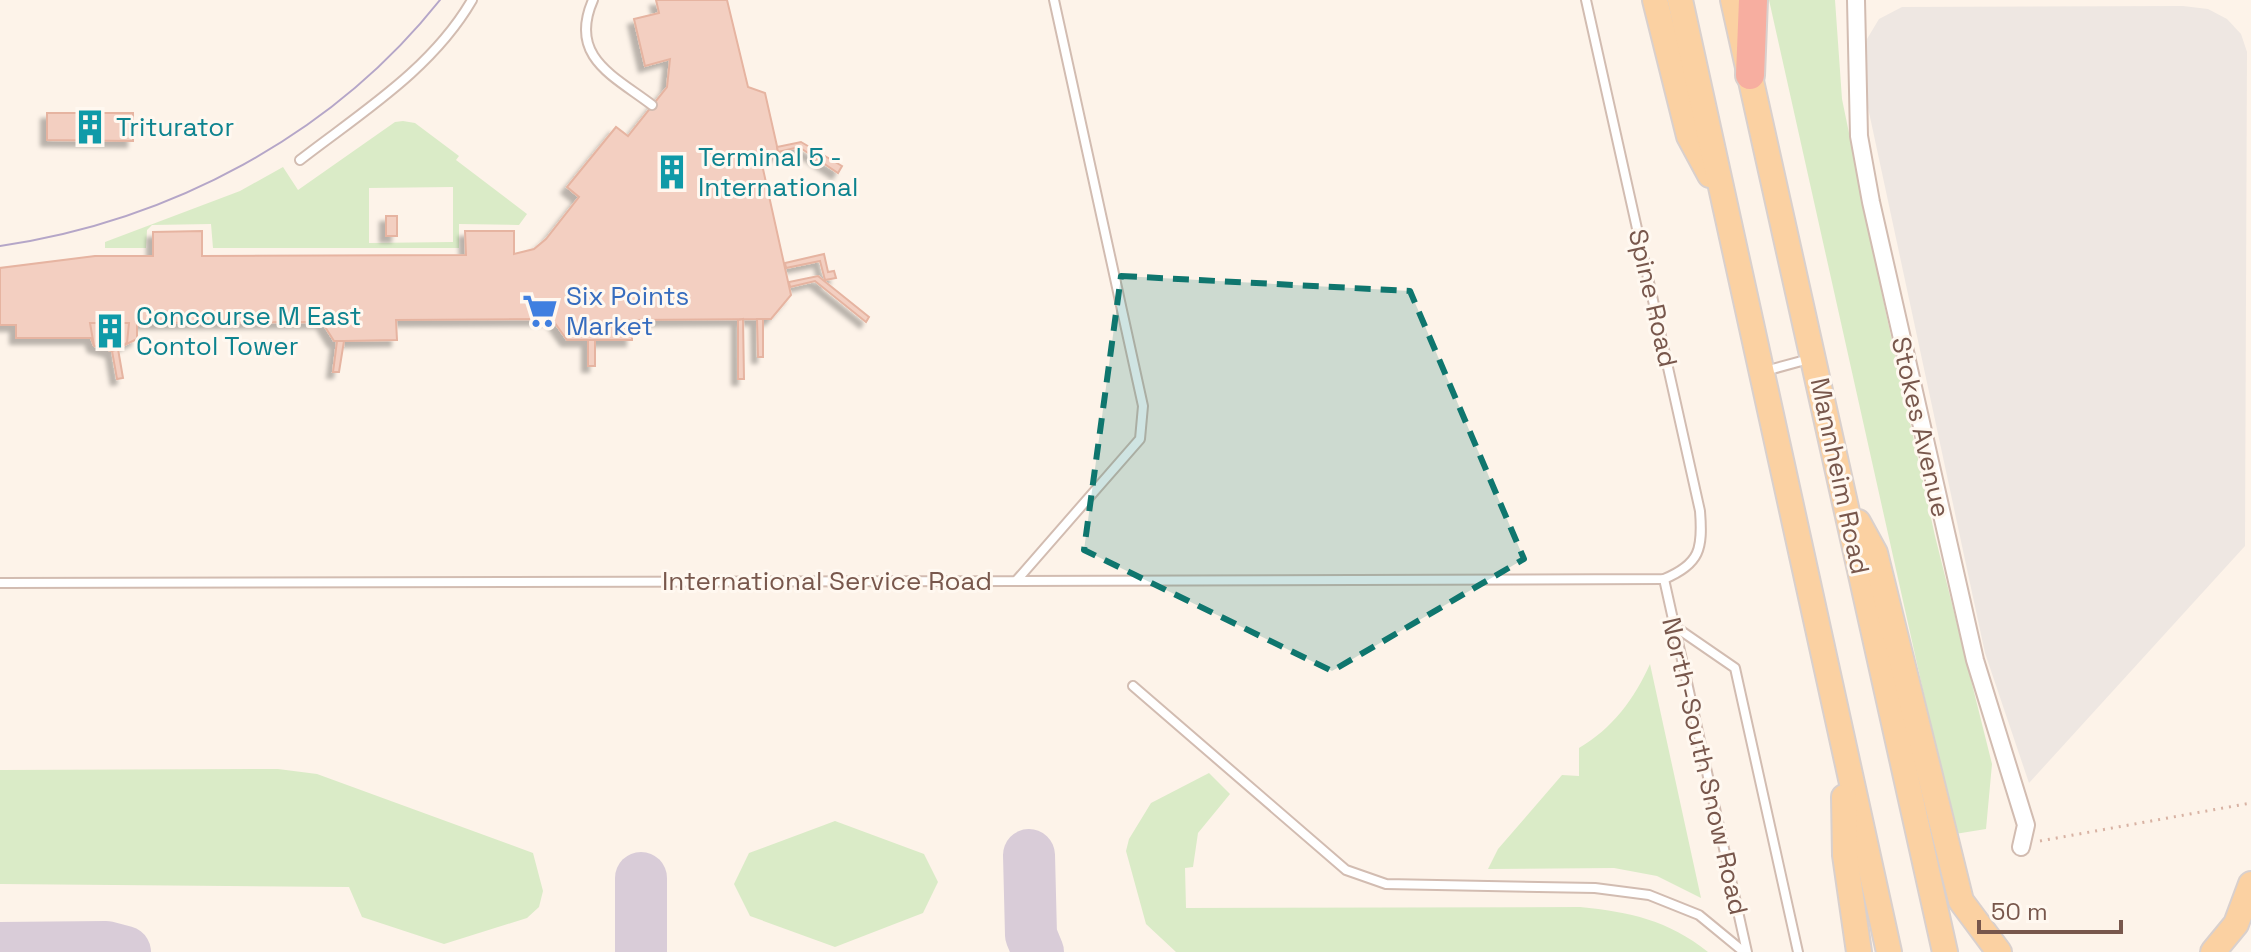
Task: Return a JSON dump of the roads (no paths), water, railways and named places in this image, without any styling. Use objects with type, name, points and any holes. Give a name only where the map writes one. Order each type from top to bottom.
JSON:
[{"type":"highway","points":[[1750,75],[1753,0]]},
{"type":"main road","points":[[1655,0],[1689,136],[1723,198]]},
{"type":"main road","points":[[1680,0],[1759,372],[1889,952]]},
{"type":"main road","name":"Mannheim Road","points":[[1733,0],[1945,952]]},
{"type":"main road","points":[[1843,491],[1875,553],[1961,901],[1999,952]]},
{"type":"main road","points":[[1844,746],[1845,855],[1859,952]]},
{"type":"main road","points":[[2213,952],[2236,924],[2251,884]]},
{"type":"street","name":"Stokes Avenue","points":[[1856,0],[1859,136],[1871,202],[1975,660],[2026,825],[2021,847]]},
{"type":"lane","points":[[300,160],[417,71],[460,21],[472,0]]},
{"type":"lane","points":[[593,0],[585,41],[592,58],[652,105]]},
{"type":"lane","name":"International Service Road","points":[[0,583],[1016,581],[1140,439],[1144,425],[1143,406],[1054,0]]},
{"type":"lane","name":"Spine Road","points":[[1586,0],[1700,511],[1702,539],[1696,557],[1685,570],[1664,579]]},
{"type":"lane","points":[[1759,372],[1814,358]]},
{"type":"lane","points":[[1016,581],[1664,579]]},
{"type":"lane","name":"North-South Snow Road","points":[[1664,579],[1745,952]]},
{"type":"lane","points":[[1674,626],[1735,668],[1798,952]]},
{"type":"lane","points":[[1133,686],[1247,781],[1346,870],[1386,884],[1595,888],[1649,895],[1699,915],[1745,952]]},
{"type":"tram line","points":[[0,246],[63,234],[125,216],[185,193],[243,165],[298,131],[350,92],[397,49],[440,0]]},
{"type":"place","name":"Triturator","points":[[90,127]]},
{"type":"place","name":"Terminal 5 - International","points":[[672,172]]},
{"type":"place","name":"Six Points Market","points":[[540,311]]},
{"type":"place","name":"Concourse M East Contol Tower","points":[[110,331]]}]
